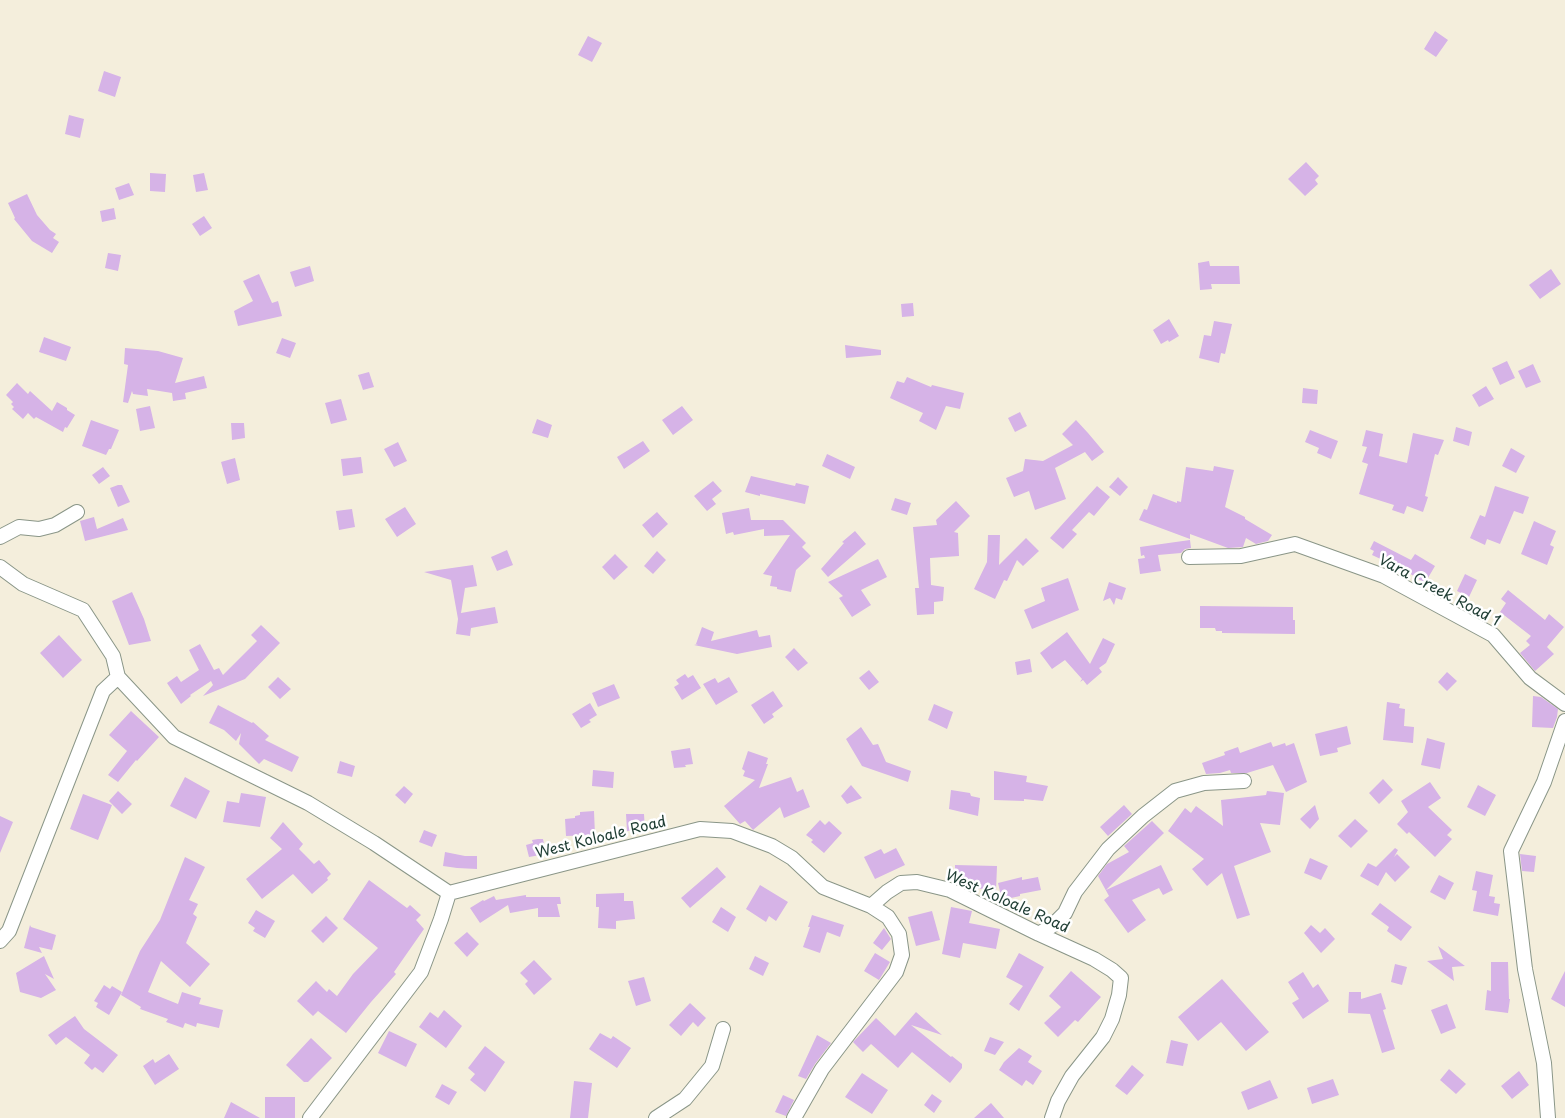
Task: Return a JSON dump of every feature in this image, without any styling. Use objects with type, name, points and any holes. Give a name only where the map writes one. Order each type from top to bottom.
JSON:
[{"type":"street","points":[[0,537],[19,527],[39,528],[55,525],[78,512]]},
{"type":"street","name":"Vara Creek Road 1","points":[[1189,557],[1241,556],[1295,544],[1384,576],[1493,635],[1530,678],[1565,704]]},
{"type":"street","points":[[0,567],[24,584],[83,610],[113,656],[118,678],[174,737],[308,803],[374,843],[449,893],[421,972],[310,1118]]},
{"type":"street","points":[[0,940],[9,931],[103,691],[118,678]]},
{"type":"street","points":[[1548,1118],[1544,1063],[1525,968],[1511,851],[1544,782],[1565,721]]},
{"type":"street","points":[[1039,934],[1053,925],[1064,913],[1075,892],[1108,849],[1143,816],[1176,791],[1204,783],[1244,781]]},
{"type":"street","name":"West Koloale Road","points":[[449,893],[700,829],[732,831],[772,846],[792,858],[823,887],[872,906],[887,892],[901,884],[917,882],[950,890],[1094,959],[1121,978],[1120,995],[1112,1019],[1103,1037],[1072,1076],[1058,1101],[1052,1118]]},
{"type":"street","points":[[794,1118],[822,1070],[896,972],[902,955],[899,934],[888,917],[872,906]]},
{"type":"street","points":[[656,1118],[685,1099],[712,1066],[723,1029]]},
{"type":"building","points":[[1435,31],[1448,40],[1436,57],[1424,49]]},
{"type":"building","points":[[588,36],[602,43],[592,62],[578,55]]},
{"type":"building","points":[[104,71],[121,77],[115,97],[98,91]]},
{"type":"building","points":[[69,115],[84,119],[80,138],[65,134]]},
{"type":"building","points":[[1306,162],[1319,176],[1315,180],[1318,184],[1305,196],[1288,179]]},
{"type":"building","points":[[150,173],[166,174],[165,192],[150,191]]},
{"type":"building","points":[[204,173],[208,190],[196,192],[193,175]]},
{"type":"building","points":[[129,183],[134,195],[119,200],[115,188]]},
{"type":"building","points":[[27,194],[37,215],[56,234],[53,238],[59,242],[52,253],[32,241],[14,219],[8,203]]},
{"type":"building","points":[[114,208],[116,219],[102,222],[100,211]]},
{"type":"building","points":[[204,216],[212,228],[200,236],[192,224]]},
{"type":"building","points":[[108,253],[121,255],[118,271],[105,268]]},
{"type":"building","points":[[1209,261],[1210,266],[1239,266],[1240,284],[1211,284],[1212,289],[1200,290],[1198,263]]},
{"type":"building","points":[[310,266],[314,281],[295,287],[290,272]]},
{"type":"building","points":[[1551,269],[1561,284],[1540,299],[1529,285]]},
{"type":"building","points":[[259,274],[272,303],[278,301],[282,316],[238,326],[234,311],[253,301],[243,281]]},
{"type":"building","points":[[913,303],[914,316],[902,317],[901,304]]},
{"type":"building","points":[[1169,319],[1179,336],[1161,344],[1153,330]]},
{"type":"building","points":[[1214,321],[1232,324],[1225,354],[1221,353],[1219,363],[1199,358],[1204,335],[1211,336]]},
{"type":"building","points":[[44,337],[71,347],[66,361],[39,352]]},
{"type":"building","points":[[282,338],[296,343],[290,358],[276,353]]},
{"type":"building","points":[[845,345],[881,350],[881,355],[846,358]]},
{"type":"building","points":[[125,348],[158,351],[183,358],[175,383],[204,376],[207,388],[185,393],[186,399],[173,401],[172,393],[147,389],[148,396],[133,394],[132,391],[128,403],[123,402],[128,365],[124,364]]},
{"type":"building","points":[[1507,361],[1515,378],[1500,385],[1492,368]]},
{"type":"building","points":[[1533,364],[1541,382],[1526,388],[1518,371]]},
{"type":"building","points":[[369,372],[374,387],[363,390],[358,375]]},
{"type":"building","points":[[907,377],[931,387],[932,385],[964,393],[960,409],[946,406],[936,430],[919,421],[923,413],[890,398],[897,381],[904,383]]},
{"type":"building","points":[[17,383],[28,394],[30,391],[52,411],[57,402],[75,415],[67,428],[65,427],[63,432],[36,417],[34,419],[28,413],[23,419],[12,409],[14,407],[11,404],[13,402],[6,395]]},
{"type":"building","points":[[1486,386],[1494,399],[1479,407],[1472,395]]},
{"type":"building","points":[[1303,388],[1318,390],[1317,404],[1302,403]]},
{"type":"building","points":[[341,399],[347,420],[331,424],[325,403]]},
{"type":"building","points":[[150,406],[155,428],[140,431],[136,409]]},
{"type":"building","points":[[682,406],[693,420],[673,435],[662,420]]},
{"type":"building","points":[[1020,412],[1027,426],[1015,432],[1008,418]]},
{"type":"building","points":[[537,419],[552,425],[548,438],[532,433]]},
{"type":"building","points":[[91,420],[119,430],[111,449],[109,449],[106,455],[82,446]]},
{"type":"building","points":[[1076,420],[1104,452],[1092,461],[1085,452],[1055,468],[1066,499],[1035,510],[1029,491],[1014,497],[1006,478],[1023,471],[1025,459],[1043,461],[1073,445],[1062,434]]},
{"type":"building","points":[[231,423],[244,423],[245,438],[232,440]]},
{"type":"building","points":[[1456,427],[1472,432],[1469,446],[1453,441]]},
{"type":"building","points":[[1310,430],[1338,441],[1331,459],[1317,453],[1319,448],[1305,442]]},
{"type":"building","points":[[1366,430],[1383,434],[1379,456],[1407,463],[1413,433],[1444,440],[1438,455],[1435,454],[1425,496],[1428,497],[1423,512],[1407,506],[1404,514],[1392,510],[1394,505],[1359,494],[1368,464],[1362,462],[1367,447],[1362,446]]},
{"type":"building","points":[[643,441],[650,451],[624,469],[617,457]]},
{"type":"building","points":[[398,442],[407,461],[394,467],[384,449]]},
{"type":"building","points":[[1511,448],[1525,456],[1516,473],[1502,466]]},
{"type":"building","points":[[827,454],[855,467],[850,479],[822,466]]},
{"type":"building","points":[[361,457],[363,473],[343,476],[341,459]]},
{"type":"building","points":[[235,458],[240,480],[227,484],[221,462]]},
{"type":"building","points":[[1214,466],[1234,470],[1225,507],[1245,517],[1245,519],[1272,535],[1268,541],[1256,544],[1246,538],[1243,547],[1228,548],[1190,534],[1190,539],[1139,520],[1144,509],[1147,510],[1153,494],[1177,503],[1177,501],[1181,502],[1186,467],[1213,471]]},
{"type":"building","points":[[103,467],[110,476],[99,484],[92,475]]},
{"type":"building","points":[[751,476],[795,486],[796,483],[809,486],[805,504],[745,492]]},
{"type":"building","points":[[1118,477],[1128,487],[1120,496],[1109,487]]},
{"type":"building","points":[[713,481],[722,491],[712,499],[716,504],[707,511],[694,496]]},
{"type":"building","points":[[122,485],[130,502],[118,507],[110,488]]},
{"type":"building","points":[[1097,486],[1110,497],[1094,516],[1089,512],[1072,530],[1077,534],[1063,549],[1050,538]]},
{"type":"building","points":[[1495,486],[1529,497],[1523,514],[1514,511],[1500,544],[1487,539],[1485,545],[1470,538],[1480,515],[1485,517]]},
{"type":"building","points":[[895,498],[911,503],[907,515],[891,510]]},
{"type":"building","points":[[956,501],[970,516],[954,532],[958,533],[959,556],[930,558],[931,585],[944,587],[943,601],[934,602],[934,614],[917,615],[915,588],[919,588],[913,527],[937,525],[936,520]]},
{"type":"building","points":[[405,507],[416,524],[397,537],[385,519]]},
{"type":"building","points":[[749,508],[751,520],[783,520],[806,543],[802,547],[811,556],[796,570],[791,592],[770,586],[772,576],[763,574],[790,535],[764,536],[764,529],[734,535],[733,532],[726,534],[722,513]]},
{"type":"building","points":[[352,509],[355,527],[339,530],[336,511]]},
{"type":"building","points":[[657,512],[668,524],[653,538],[642,525]]},
{"type":"building","points":[[94,517],[97,529],[123,518],[128,530],[85,541],[80,521]]},
{"type":"building","points":[[1534,521],[1556,531],[1550,545],[1554,547],[1547,565],[1521,554]]},
{"type":"building","points":[[855,531],[866,544],[828,577],[821,569],[844,543],[842,542]]},
{"type":"building","points":[[988,535],[1000,535],[999,565],[1026,538],[1039,551],[1023,566],[1017,560],[1007,581],[1004,580],[995,599],[974,589],[987,562]]},
{"type":"building","points":[[1190,540],[1191,548],[1185,549],[1181,553],[1158,555],[1161,571],[1140,574],[1138,559],[1145,558],[1144,555],[1141,556],[1140,547]]},
{"type":"building","points":[[1374,541],[1411,560],[1415,554],[1435,566],[1425,583],[1388,560],[1387,562],[1372,555],[1374,551],[1370,549]]},
{"type":"building","points":[[507,550],[513,565],[497,571],[491,557]]},
{"type":"building","points":[[657,551],[666,560],[653,574],[644,566]]},
{"type":"building","points":[[615,554],[628,567],[614,580],[602,567]]},
{"type":"building","points":[[878,559],[887,577],[861,590],[871,605],[852,617],[839,598],[843,596],[828,582]]},
{"type":"building","points":[[473,565],[477,586],[465,588],[461,613],[495,607],[498,623],[471,628],[470,636],[456,634],[458,619],[451,580],[424,572]]},
{"type":"building","points":[[1465,574],[1477,580],[1469,597],[1457,591]]},
{"type":"building","points":[[1068,578],[1079,610],[1032,629],[1024,610],[1045,601],[1041,588]]},
{"type":"building","points":[[1109,582],[1126,588],[1122,600],[1116,598],[1114,605],[1110,598],[1103,601]]},
{"type":"building","points":[[1508,590],[1545,620],[1549,614],[1564,627],[1547,647],[1554,654],[1535,671],[1520,653],[1530,645],[1526,641],[1531,636],[1500,612],[1506,603],[1501,599]]},
{"type":"building","points":[[132,592],[151,641],[129,645],[112,601]]},
{"type":"building","points":[[1200,606],[1293,607],[1295,634],[1222,633],[1222,631],[1216,631],[1215,628],[1200,628]]},
{"type":"building","points":[[261,625],[280,643],[245,679],[203,696],[213,685],[211,681],[190,695],[181,704],[167,683],[177,676],[181,682],[199,670],[189,650],[200,644],[214,670],[219,668],[223,675],[257,641],[251,635]]},
{"type":"building","points":[[702,627],[714,632],[711,641],[757,630],[759,637],[770,635],[772,647],[737,654],[694,645],[698,644],[696,644]]},
{"type":"building","points":[[1067,632],[1090,664],[1103,638],[1115,644],[1106,663],[1099,668],[1102,672],[1087,685],[1083,680],[1080,682],[1082,679],[1065,660],[1052,669],[1040,653]]},
{"type":"building","points":[[59,635],[82,660],[63,678],[40,653]]},
{"type":"building","points":[[794,648],[808,663],[798,671],[785,657]]},
{"type":"building","points":[[1030,659],[1032,672],[1017,675],[1015,662]]},
{"type":"building","points":[[869,670],[879,682],[869,690],[859,678]]},
{"type":"building","points":[[1447,672],[1457,681],[1447,691],[1438,682]]},
{"type":"building","points":[[685,674],[688,678],[693,675],[701,688],[682,700],[674,687],[679,684],[676,680]]},
{"type":"building","points":[[278,677],[291,689],[280,699],[268,687]]},
{"type":"building","points":[[729,677],[738,692],[716,705],[703,684],[715,678],[718,683]]},
{"type":"building","points":[[614,684],[620,698],[598,707],[592,693]]},
{"type":"building","points":[[773,691],[783,706],[772,714],[774,717],[764,724],[751,705]]},
{"type":"building","points":[[1533,696],[1541,697],[1558,709],[1553,728],[1532,727]]},
{"type":"building","points":[[1387,702],[1400,704],[1399,708],[1405,709],[1404,726],[1414,727],[1413,743],[1383,740]]},
{"type":"building","points":[[590,703],[597,715],[589,720],[591,722],[581,728],[572,714]]},
{"type":"building","points":[[934,704],[953,712],[947,729],[928,720]]},
{"type":"building","points":[[218,705],[253,722],[269,736],[265,740],[299,757],[292,772],[264,759],[259,764],[239,744],[241,733],[236,741],[224,730],[209,723]]},
{"type":"building","points":[[131,711],[159,737],[136,760],[118,782],[108,775],[127,751],[109,735]]},
{"type":"building","points":[[1347,726],[1351,744],[1337,748],[1338,752],[1320,756],[1315,734]]},
{"type":"building","points":[[861,727],[873,745],[878,744],[886,762],[911,771],[908,782],[862,766],[846,739]]},
{"type":"building","points":[[1427,738],[1445,743],[1440,769],[1421,765]]},
{"type":"building","points":[[1271,742],[1273,747],[1285,743],[1286,746],[1294,743],[1307,782],[1286,792],[1273,765],[1247,773],[1231,773],[1230,770],[1206,774],[1202,763],[1225,755],[1224,752],[1238,747],[1240,753]]},
{"type":"building","points":[[690,748],[693,764],[674,768],[671,751]]},
{"type":"building","points":[[748,751],[768,758],[766,764],[768,764],[759,788],[791,777],[797,792],[803,789],[810,807],[784,818],[780,807],[753,830],[745,821],[740,824],[724,806],[755,780],[743,776],[745,771],[742,769]]},
{"type":"building","points":[[340,761],[355,766],[352,777],[337,773]]},
{"type":"building","points":[[593,770],[614,772],[613,788],[592,786]]},
{"type":"building","points":[[994,771],[1027,776],[1026,782],[1048,786],[1043,801],[1024,799],[1024,801],[994,800]]},
{"type":"building","points":[[185,777],[210,791],[196,819],[170,806]]},
{"type":"building","points":[[1383,779],[1393,790],[1379,804],[1369,793]]},
{"type":"building","points":[[1430,782],[1441,798],[1428,807],[1452,830],[1447,835],[1452,839],[1435,857],[1409,832],[1407,834],[1397,824],[1408,812],[1401,801]]},
{"type":"building","points":[[851,785],[862,798],[847,804],[841,796]]},
{"type":"building","points":[[1478,785],[1496,795],[1485,816],[1467,807]]},
{"type":"building","points":[[404,786],[413,794],[405,804],[395,795]]},
{"type":"building","points":[[951,790],[970,793],[971,796],[980,798],[978,816],[949,809]]},
{"type":"building","points":[[118,791],[132,804],[122,814],[109,801]]},
{"type":"building","points":[[1267,791],[1284,793],[1280,825],[1260,823],[1271,852],[1234,866],[1250,915],[1237,919],[1222,873],[1207,886],[1192,869],[1204,859],[1168,831],[1185,808],[1191,813],[1196,806],[1223,826],[1221,800],[1266,795]]},
{"type":"building","points":[[241,793],[266,797],[260,827],[223,822],[227,801],[239,803]]},
{"type":"building","points":[[83,794],[112,805],[98,840],[70,829]]},
{"type":"building","points":[[1124,805],[1132,814],[1108,836],[1100,827]]},
{"type":"building","points":[[1315,805],[1319,819],[1310,829],[1300,819]]},
{"type":"building","points":[[594,811],[595,835],[566,836],[565,819],[575,818],[575,816],[580,815],[580,812]]},
{"type":"building","points":[[626,814],[644,814],[645,830],[627,831]]},
{"type":"building","points":[[0,816],[13,822],[0,853]]},
{"type":"building","points":[[1355,819],[1368,831],[1351,848],[1338,836]]},
{"type":"building","points":[[820,820],[825,825],[829,821],[842,833],[824,853],[806,835]]},
{"type":"building","points":[[1152,821],[1164,833],[1106,890],[1161,865],[1173,890],[1163,895],[1159,888],[1132,900],[1146,920],[1128,933],[1104,900],[1109,896],[1098,876],[1107,864],[1129,852],[1124,846]]},
{"type":"building","points":[[283,822],[303,844],[299,849],[314,864],[319,860],[331,874],[327,878],[328,880],[312,894],[293,874],[262,899],[246,879],[282,849],[270,838]]},
{"type":"building","points":[[424,830],[437,835],[432,847],[419,842]]},
{"type":"building","points":[[543,839],[546,854],[529,857],[526,845],[533,843],[532,840]]},
{"type":"building","points":[[896,848],[905,865],[875,879],[864,857],[881,849],[884,854]]},
{"type":"building","points":[[1395,848],[1398,850],[1394,857],[1397,854],[1410,867],[1395,882],[1386,872],[1378,886],[1360,876],[1368,863],[1376,867]]},
{"type":"building","points":[[445,852],[477,856],[477,869],[443,866]]},
{"type":"building","points":[[1520,854],[1536,856],[1534,872],[1522,871]]},
{"type":"building","points":[[185,857],[205,867],[189,900],[198,904],[193,914],[197,917],[186,943],[210,964],[190,987],[161,961],[148,992],[178,1004],[182,992],[201,998],[199,1004],[223,1010],[219,1028],[197,1023],[196,1027],[185,1023],[183,1028],[166,1022],[168,1019],[140,1009],[141,1007],[121,995],[140,951],[160,920]]},
{"type":"building","points":[[1310,858],[1328,866],[1321,880],[1304,873]]},
{"type":"building","points":[[955,865],[997,866],[996,891],[966,888],[955,882]]},
{"type":"building","points":[[717,867],[726,877],[690,908],[681,898]]},
{"type":"building","points":[[1476,871],[1493,875],[1489,896],[1495,897],[1494,903],[1500,904],[1498,916],[1473,911],[1477,891],[1472,890]]},
{"type":"building","points":[[1439,875],[1454,883],[1445,900],[1430,892]]},
{"type":"building","points":[[1022,877],[1022,880],[1038,877],[1041,890],[1002,900],[998,883]]},
{"type":"building","points":[[369,880],[407,908],[410,905],[421,915],[416,920],[424,929],[394,972],[396,974],[346,1033],[318,1011],[313,1016],[297,1001],[316,981],[327,992],[329,989],[337,996],[353,974],[378,948],[343,919]]},
{"type":"building","points":[[760,885],[788,902],[776,921],[769,916],[766,922],[746,909]]},
{"type":"building","points":[[624,893],[624,901],[633,901],[635,919],[616,921],[616,929],[598,928],[599,907],[596,907],[596,894]]},
{"type":"building","points":[[526,895],[526,897],[560,897],[561,904],[557,904],[560,917],[538,917],[538,908],[510,913],[508,905],[480,923],[470,908],[494,896],[496,900]]},
{"type":"building","points":[[1380,903],[1412,927],[1401,941],[1387,931],[1389,927],[1371,914]]},
{"type":"building","points":[[721,907],[736,917],[728,932],[712,922]]},
{"type":"building","points":[[951,907],[972,911],[969,923],[1000,929],[996,949],[963,943],[960,958],[942,954]]},
{"type":"building","points":[[256,910],[275,921],[265,938],[253,931],[255,928],[248,923]]},
{"type":"building","points":[[932,911],[940,940],[916,946],[908,917]]},
{"type":"building","points":[[812,915],[844,925],[840,937],[827,932],[820,953],[803,947]]},
{"type":"building","points":[[326,916],[338,928],[323,943],[311,931]]},
{"type":"building","points":[[30,925],[31,927],[56,935],[52,950],[39,947],[42,953],[24,948]]},
{"type":"building","points":[[1311,925],[1320,933],[1325,928],[1335,939],[1321,953],[1304,933]]},
{"type":"building","points":[[884,928],[891,939],[882,950],[873,943]]},
{"type":"building","points":[[467,932],[479,944],[467,957],[454,943]]},
{"type":"building","points":[[1438,946],[1465,966],[1452,967],[1454,981],[1427,961],[1443,959]]},
{"type":"building","points":[[875,953],[890,962],[879,980],[864,971]]},
{"type":"building","points":[[1019,953],[1044,967],[1019,1011],[1009,1004],[1023,986],[1006,977]]},
{"type":"building","points":[[44,956],[54,979],[45,974],[56,990],[41,998],[20,992],[16,973]]},
{"type":"building","points":[[755,956],[769,963],[763,976],[749,969]]},
{"type":"building","points":[[534,960],[552,979],[534,995],[525,984],[528,981],[520,973]]},
{"type":"building","points":[[1491,962],[1508,962],[1510,999],[1508,1013],[1485,1010],[1487,990],[1491,991]]},
{"type":"building","points":[[1395,964],[1407,967],[1402,985],[1391,982]]},
{"type":"building","points":[[1071,971],[1101,997],[1078,1022],[1075,1020],[1058,1037],[1044,1023],[1061,1007],[1049,996]]},
{"type":"building","points":[[1565,971],[1565,1007],[1551,999]]},
{"type":"building","points":[[1303,972],[1313,988],[1318,984],[1329,1001],[1303,1019],[1292,1003],[1299,999],[1288,982]]},
{"type":"building","points":[[644,977],[651,1001],[636,1006],[628,981]]},
{"type":"building","points":[[1222,979],[1269,1032],[1246,1051],[1221,1022],[1198,1041],[1178,1017]]},
{"type":"building","points":[[104,985],[110,989],[112,986],[122,992],[109,1015],[96,1007],[98,1003],[94,1001]]},
{"type":"building","points":[[1349,992],[1361,992],[1361,999],[1381,993],[1386,1009],[1383,1010],[1395,1049],[1382,1053],[1370,1014],[1348,1013]]},
{"type":"building","points":[[690,1003],[706,1018],[698,1027],[693,1022],[681,1036],[669,1025]]},
{"type":"building","points":[[1447,1004],[1456,1028],[1441,1034],[1431,1010]]},
{"type":"building","points":[[444,1010],[462,1026],[446,1048],[419,1027],[430,1012],[438,1018]]},
{"type":"building","points":[[916,1012],[942,1035],[911,1025],[962,1064],[962,1068],[950,1083],[912,1052],[898,1068],[871,1044],[863,1052],[853,1042],[876,1018],[895,1036]]},
{"type":"building","points":[[75,1016],[84,1029],[118,1055],[103,1073],[95,1067],[92,1070],[84,1063],[90,1055],[66,1037],[56,1045],[48,1035]]},
{"type":"building","points":[[389,1031],[417,1044],[406,1067],[378,1053]]},
{"type":"building","points":[[600,1033],[611,1039],[613,1036],[631,1048],[617,1068],[589,1049]]},
{"type":"building","points":[[817,1035],[831,1043],[806,1079],[798,1076]]},
{"type":"building","points":[[990,1037],[1004,1042],[995,1055],[984,1051]]},
{"type":"building","points":[[311,1038],[332,1058],[308,1082],[304,1082],[286,1065]]},
{"type":"building","points":[[1171,1040],[1188,1044],[1183,1066],[1166,1063]]},
{"type":"building","points":[[485,1046],[505,1062],[485,1092],[470,1080],[475,1074],[468,1068]]},
{"type":"building","points":[[1019,1048],[1032,1056],[1028,1062],[1042,1071],[1033,1085],[1026,1080],[1022,1086],[999,1070],[1004,1062]]},
{"type":"building","points":[[169,1054],[179,1069],[155,1085],[143,1066],[153,1059],[155,1063]]},
{"type":"building","points":[[1132,1065],[1144,1075],[1127,1095],[1115,1086]]},
{"type":"building","points":[[1449,1069],[1466,1084],[1456,1094],[1440,1080]]},
{"type":"building","points":[[1519,1071],[1529,1085],[1512,1099],[1501,1086]]},
{"type":"building","points":[[862,1073],[888,1090],[872,1114],[845,1097]]},
{"type":"building","points":[[1333,1079],[1339,1095],[1312,1104],[1307,1088]]},
{"type":"building","points":[[1270,1080],[1278,1098],[1248,1110],[1241,1092]]},
{"type":"building","points":[[574,1081],[592,1083],[588,1118],[570,1118]]},
{"type":"building","points":[[442,1084],[457,1092],[449,1105],[435,1097]]},
{"type":"building","points":[[932,1094],[942,1101],[934,1113],[924,1105]]},
{"type":"building","points":[[783,1095],[794,1100],[786,1116],[775,1112]]},
{"type":"building","points":[[265,1097],[295,1097],[295,1118],[265,1118]]},
{"type":"building","points":[[231,1102],[260,1118],[224,1118]]},
{"type":"building","points":[[991,1103],[1004,1118],[974,1118]]}]
